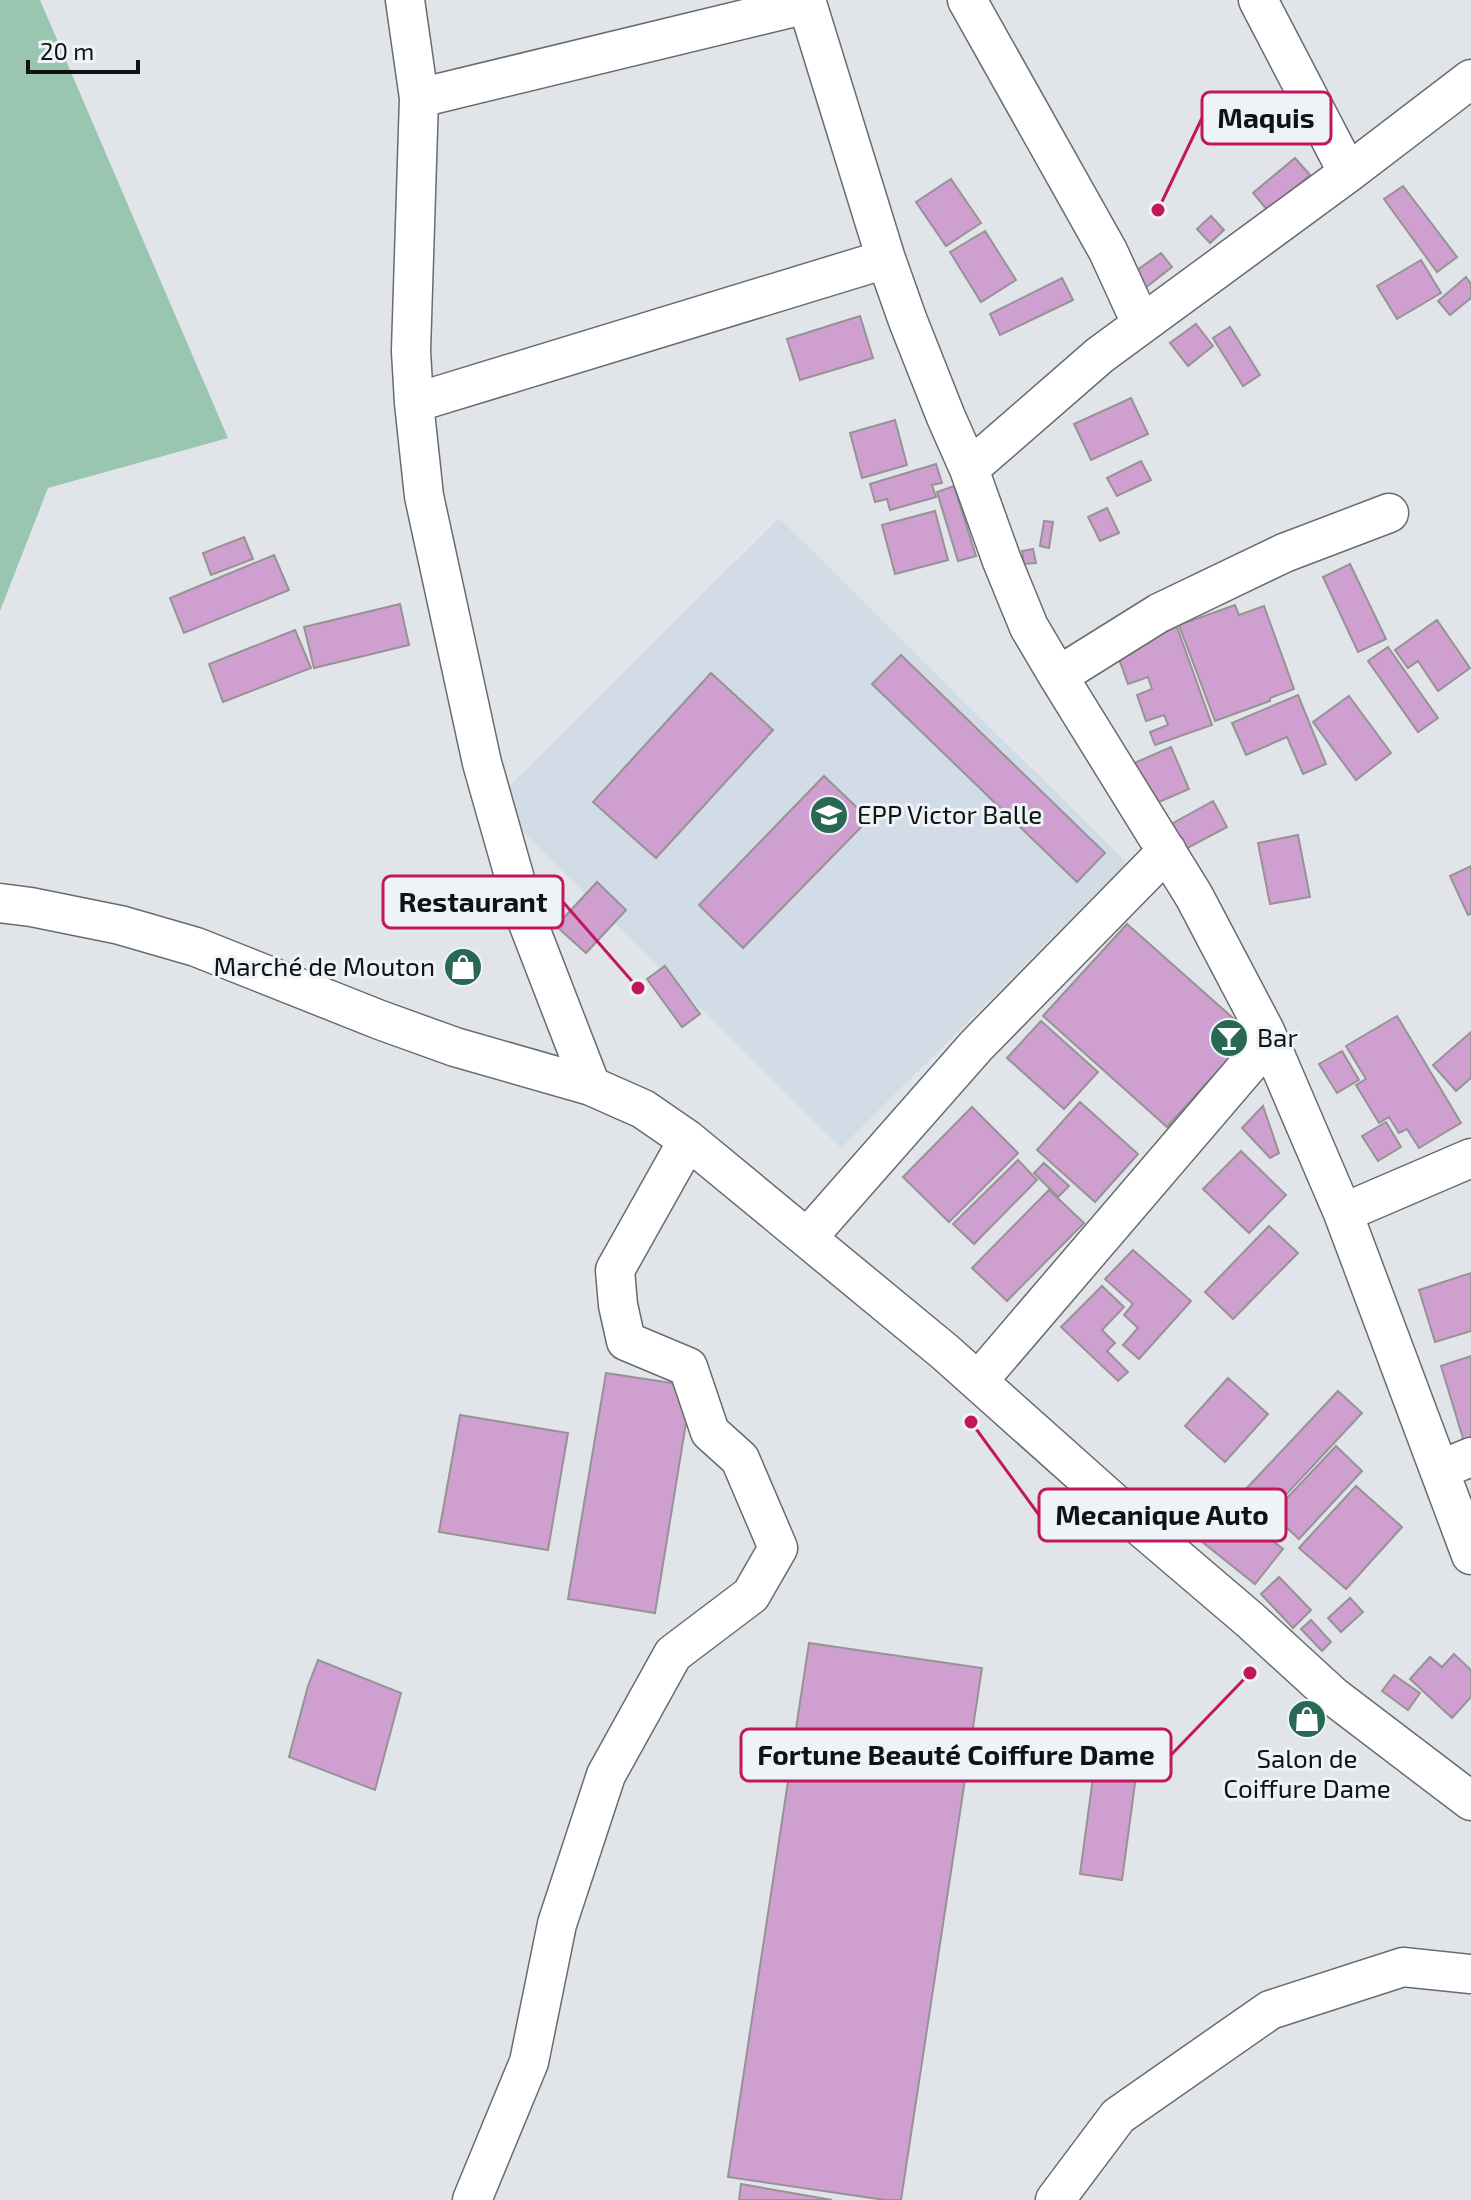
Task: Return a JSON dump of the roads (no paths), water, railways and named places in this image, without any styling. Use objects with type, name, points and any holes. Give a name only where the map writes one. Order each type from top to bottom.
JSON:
[{"type":"street","points":[[405,0],[419,98],[411,351],[424,496],[482,763],[526,918],[591,1086]]},
{"type":"street","points":[[967,0],[1108,251],[1141,323]]},
{"type":"street","points":[[1258,0],[1348,173]]},
{"type":"street","points":[[419,98],[806,2],[886,259],[1029,627],[1214,932],[1269,1041],[1455,1464],[1471,1555]]},
{"type":"street","points":[[969,469],[1141,323],[1348,173],[1471,79]]},
{"type":"street","points":[[414,403],[886,259]]},
{"type":"street","points":[[1058,676],[1159,613],[1284,553],[1389,513]]},
{"type":"street","points":[[807,1238],[976,1046],[1167,851]]},
{"type":"street","points":[[0,903],[120,925],[196,947],[380,1020],[455,1047],[591,1086],[643,1109],[688,1140],[978,1381],[1333,1696],[1471,1801]]},
{"type":"street","points":[[978,1381],[1269,1041]]},
{"type":"street","points":[[472,2200],[529,2062],[557,1924],[606,1775],[673,1654],[751,1595],[778,1548],[740,1459],[710,1432],[688,1367],[626,1341],[618,1305],[615,1270],[688,1140]]},
{"type":"street","points":[[1343,1213],[1471,1158]]},
{"type":"street","points":[[1055,2200],[1118,2116],[1270,2010],[1403,1967],[1471,1974]]},
{"type":"place","name":"Maquis","points":[[1158,210]]},
{"type":"place","name":"EPP Victor Balle","points":[[829,815]]},
{"type":"place","name":"Marché de Mouton","points":[[463,967]]},
{"type":"place","name":"Restaurant","points":[[638,988]]},
{"type":"place","name":"Bar","points":[[1229,1038]]},
{"type":"place","name":"Mecanique Auto","points":[[971,1422]]},
{"type":"place","name":"Fortune Beauté Coiffure Dame","points":[[1250,1673]]},
{"type":"place","name":"Salon de Coiffure Dame","points":[[1307,1719]]}]
